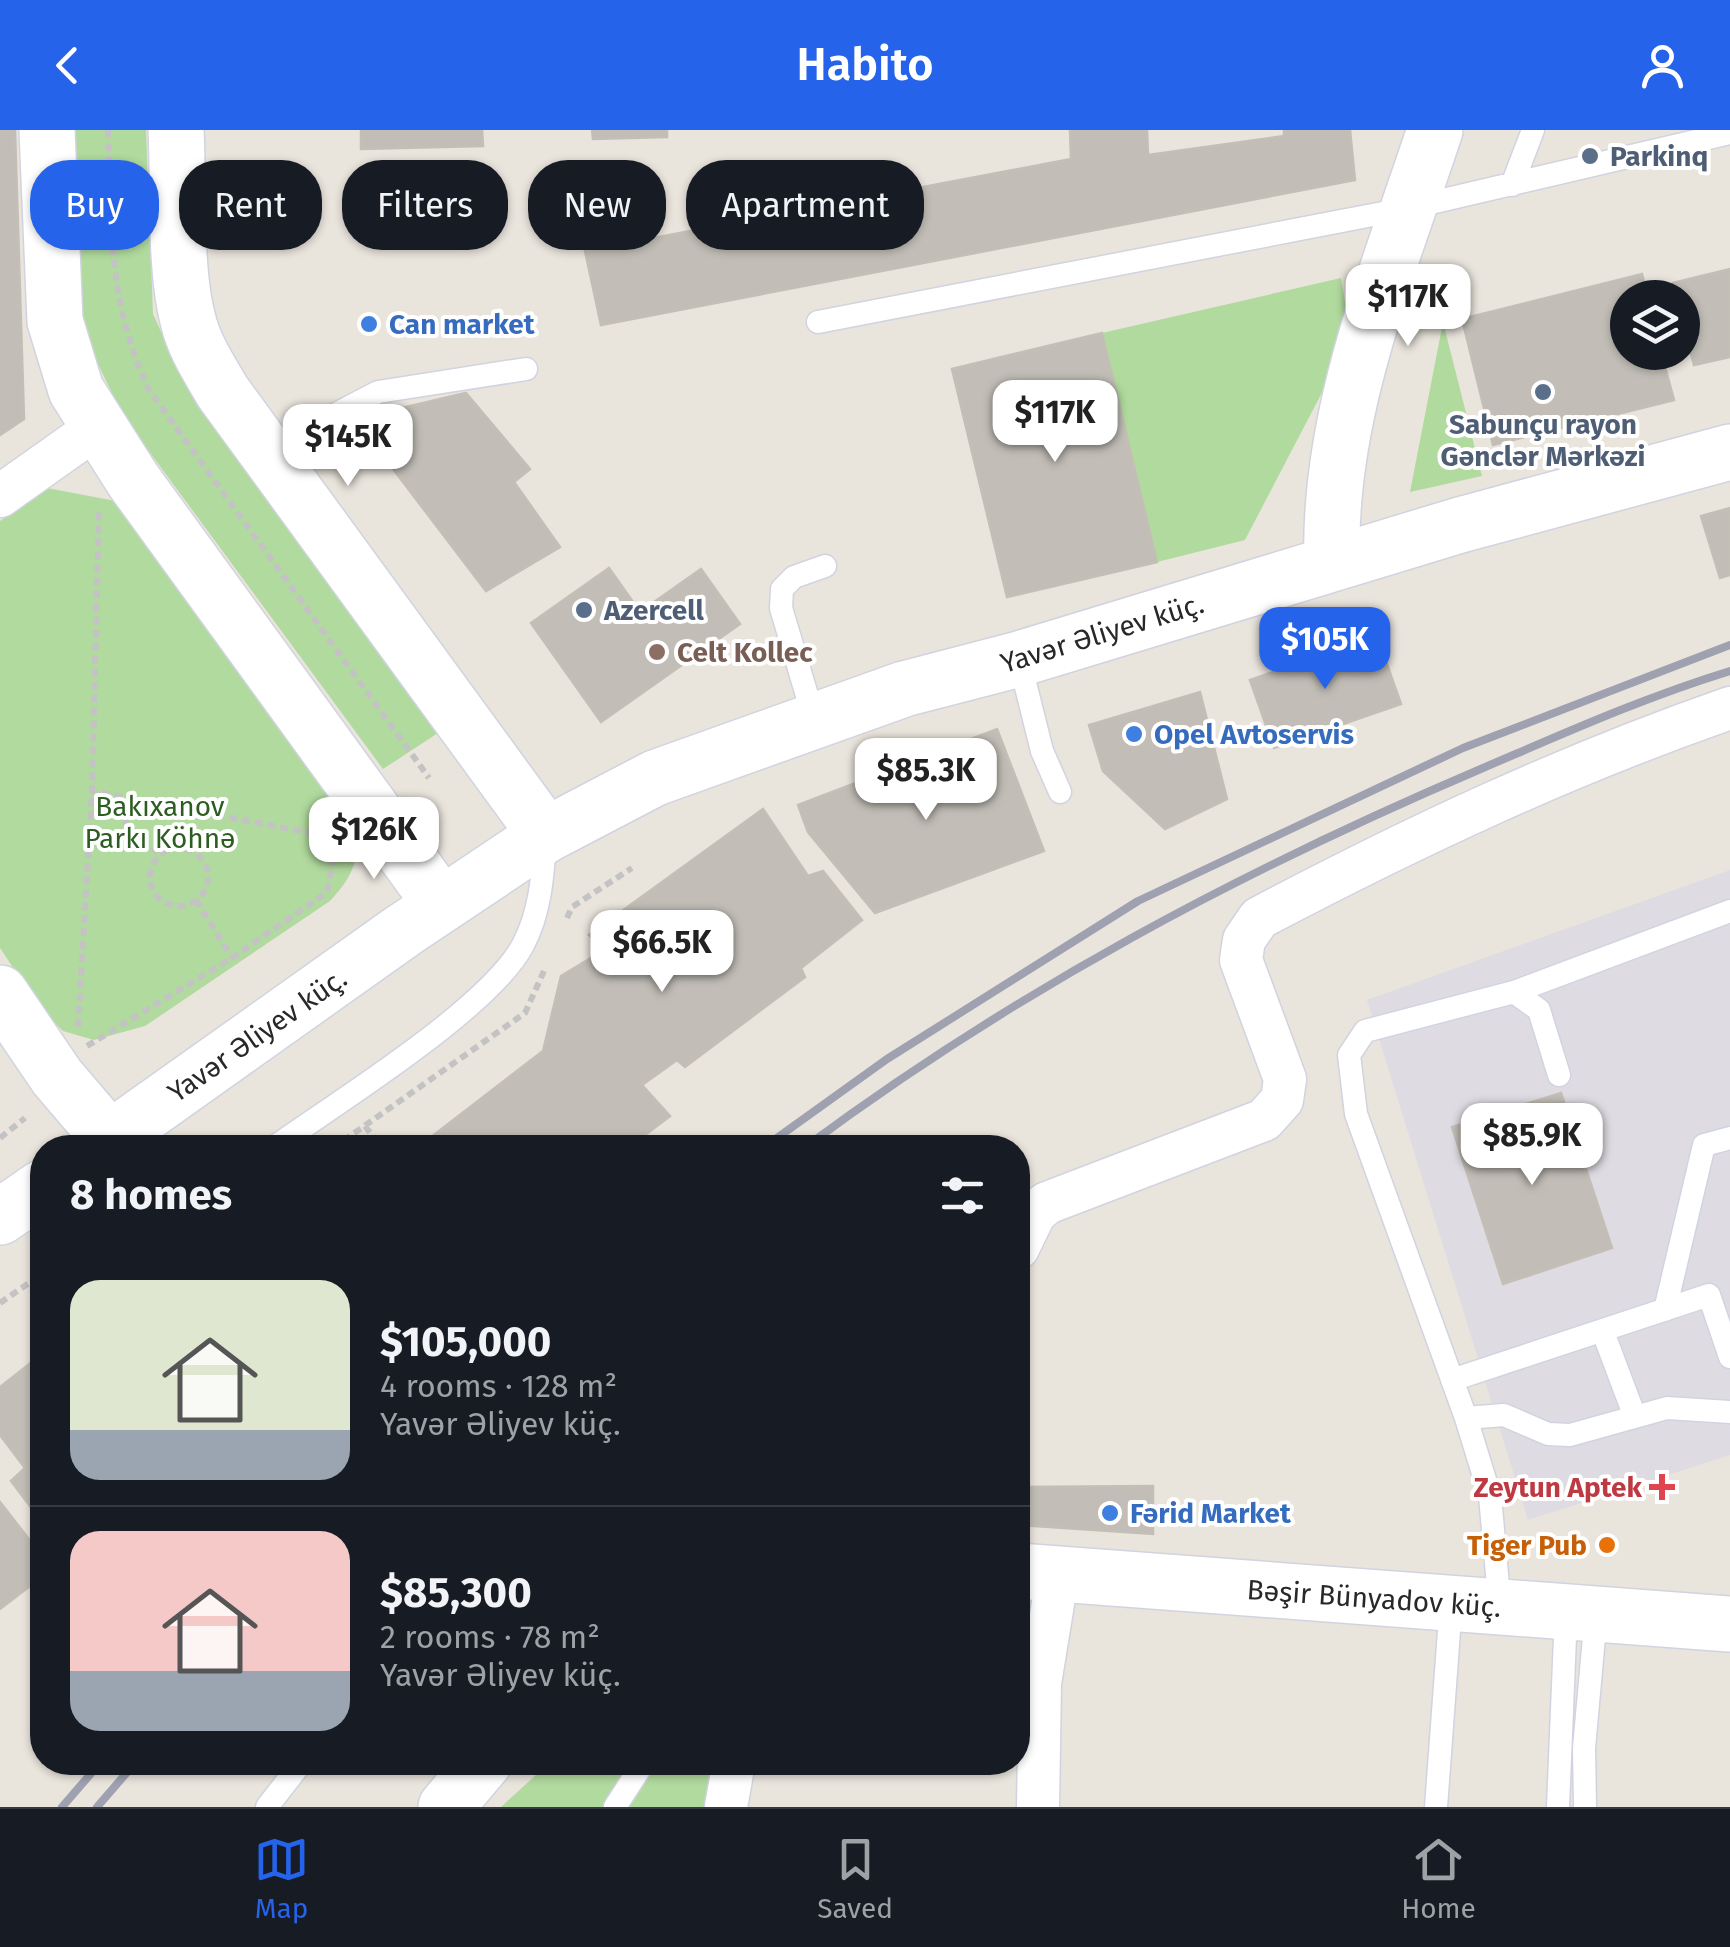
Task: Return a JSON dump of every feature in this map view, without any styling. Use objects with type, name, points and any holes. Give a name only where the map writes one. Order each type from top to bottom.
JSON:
[{"type":"street","points":[[47,130],[54,321],[63,359],[96,428],[376,812],[423,917]]},
{"type":"street","points":[[176,130],[187,318],[207,365],[546,835]]},
{"type":"street","points":[[1332,564],[1332,490],[1341,435],[1435,130]]},
{"type":"street","points":[[0,496],[96,428]]},
{"type":"street","name":"Yavər Əliyev küç.","points":[[114,1135],[546,835],[655,778],[814,719],[1332,564],[1730,452]]},
{"type":"street","points":[[1030,1223],[1046,1204],[1264,1120],[1282,1100],[1284,1079],[1240,960],[1244,940],[1259,918],[1423,832],[1610,750],[1730,708]]},
{"type":"street","points":[[0,993],[97,1135]]},
{"type":"street","points":[[0,1217],[30,1196]]},
{"type":"street","points":[[1038,1572],[1038,1807]]},
{"type":"street","name":"Bəşir Bünyadov küç.","points":[[1038,1572],[1730,1624]]},
{"type":"street","points":[[446,1807],[473,1775]]},
{"type":"street","points":[[726,1807],[732,1775]]},
{"type":"lane","points":[[1512,185],[1534,130]]},
{"type":"lane","points":[[818,322],[1409,208],[1730,133]]},
{"type":"lane","points":[[267,450],[378,392],[526,370]]},
{"type":"lane","points":[[814,719],[781,608],[782,589],[794,577],[825,566]]},
{"type":"lane","points":[[1019,659],[1042,751],[1060,792]]},
{"type":"lane","points":[[290,1135],[464,1010],[496,981],[522,946],[536,910],[546,835]]},
{"type":"lane","points":[[1436,1807],[1476,1606],[1490,1496],[1466,1418],[1356,1114],[1350,1055],[1366,1031],[1514,992],[1730,912]]},
{"type":"lane","points":[[1514,992],[1538,1010],[1559,1075]]},
{"type":"lane","points":[[1665,1310],[1704,1146],[1730,1138]]},
{"type":"lane","points":[[1452,1380],[1709,1295],[1730,1357]]},
{"type":"lane","points":[[1603,1332],[1634,1417]]},
{"type":"lane","points":[[1466,1418],[1504,1415],[1548,1434],[1570,1435],[1667,1408],[1730,1412]]},
{"type":"lane","points":[[1558,1807],[1581,1614]]},
{"type":"lane","points":[[1581,1614],[1585,1807]]},
{"type":"lane","points":[[266,1807],[292,1775]]},
{"type":"lane","points":[[615,1807],[636,1775]]},
{"type":"path","points":[[92,791],[337,838],[327,892],[232,958],[76,1053],[92,791],[100,498]]},
{"type":"path","points":[[92,791],[160,854]]},
{"type":"path","points":[[175,848],[192,850],[204,861],[209,877],[204,893],[196,900],[174,907],[159,899],[150,886],[150,868],[160,854],[175,848]]},
{"type":"path","points":[[196,900],[232,958]]},
{"type":"path","points":[[0,1138],[25,1118]]},
{"type":"path","points":[[365,1126],[372,1135]]},
{"type":"path","points":[[0,1304],[30,1283]]},
{"type":"shaded area","points":[[1730,870],[1730,1455],[1528,1520],[1367,1000]]},
{"type":"green space","points":[[70,130],[146,130],[147,160],[72,160]]},
{"type":"green space","points":[[77,250],[151,250],[153,314],[183,380],[438,733],[383,769],[123,416],[82,331]]},
{"type":"green space","points":[[1341,278],[1351,337],[1245,540],[1157,562],[1102,333]]},
{"type":"green space","points":[[1443,322],[1482,476],[1410,492]]},
{"type":"green space","name":"Bakıxanov Parkı Köhnə","points":[[47,488],[126,503],[357,831],[352,869],[330,901],[145,1026],[94,1040],[63,1031],[42,1011],[0,948],[0,521]]},
{"type":"green space","points":[[536,1775],[712,1775],[705,1807],[501,1807]]},
{"type":"building","points":[[0,130],[15,130],[24,419],[0,435]]},
{"type":"building","points":[[361,130],[482,130],[483,146],[361,149]]},
{"type":"building","points":[[592,130],[667,130],[667,137],[593,139]]},
{"type":"building","points":[[1070,130],[1147,130],[1148,155],[1284,136],[1284,130],[1350,130],[1355,180],[601,325],[585,251],[666,250],[666,236],[686,232],[686,250],[924,250],[924,187],[1071,159]]},
{"type":"building","points":[[1730,269],[1730,357],[1700,364],[1700,280],[1685,280]]},
{"type":"building","points":[[1642,274],[1644,280],[1618,280]]},
{"type":"building","points":[[1610,282],[1610,370],[1666,370],[1674,400],[1493,445],[1462,319]]},
{"type":"building","points":[[1102,333],[1157,562],[1007,597],[952,369]]},
{"type":"building","points":[[466,393],[530,469],[514,482],[560,547],[486,591],[355,419]]},
{"type":"building","points":[[1730,508],[1730,575],[1720,578],[1701,516]]},
{"type":"building","points":[[609,568],[640,612],[701,569],[740,624],[601,722],[531,623]]},
{"type":"building","points":[[1377,636],[1401,704],[1274,748],[1250,680]]},
{"type":"building","points":[[1200,692],[1227,799],[1165,829],[1103,771],[1089,725]]},
{"type":"building","points":[[997,729],[1044,851],[875,913],[808,832],[798,805]]},
{"type":"building","points":[[763,809],[808,876],[823,871],[862,920],[801,968],[805,977],[685,1067],[677,1060],[642,1085],[670,1116],[645,1135],[434,1135],[543,1051],[561,976],[604,950],[589,935]]},
{"type":"building","points":[[1561,1093],[1612,1248],[1503,1284],[1452,1127]]},
{"type":"building","points":[[30,1363],[30,1506],[11,1481],[25,1468],[0,1435],[0,1387]]},
{"type":"building","points":[[1153,1486],[1153,1534],[1030,1526],[1030,1487]]},
{"type":"building","points":[[0,1502],[30,1541],[30,1586],[0,1609]]},
{"type":"railway","points":[[781,1135],[887,1059],[1138,901],[1463,748],[1730,645]]},
{"type":"railway","points":[[822,1135],[1048,986],[1217,892],[1483,768],[1636,704],[1730,671]]},
{"type":"railway","points":[[62,1807],[90,1775]]},
{"type":"railway","points":[[97,1807],[125,1775]]},
{"type":"place","name":"Parkinq","points":[[1590,156]]},
{"type":"place","name":"Can market","points":[[369,324]]},
{"type":"place","name":"Sabunçu rayon Gənclər Mərkəzi","points":[[1543,392]]},
{"type":"place","name":"Azercell","points":[[584,610]]},
{"type":"place","name":"Celt Kollec","points":[[657,652]]},
{"type":"place","name":"Opel Avtoservis","points":[[1134,734]]},
{"type":"place","name":"Zeytun Aptek","points":[[1662,1487]]},
{"type":"place","name":"Fərid Market","points":[[1110,1513]]},
{"type":"place","name":"Tiger Pub","points":[[1607,1545]]}]
